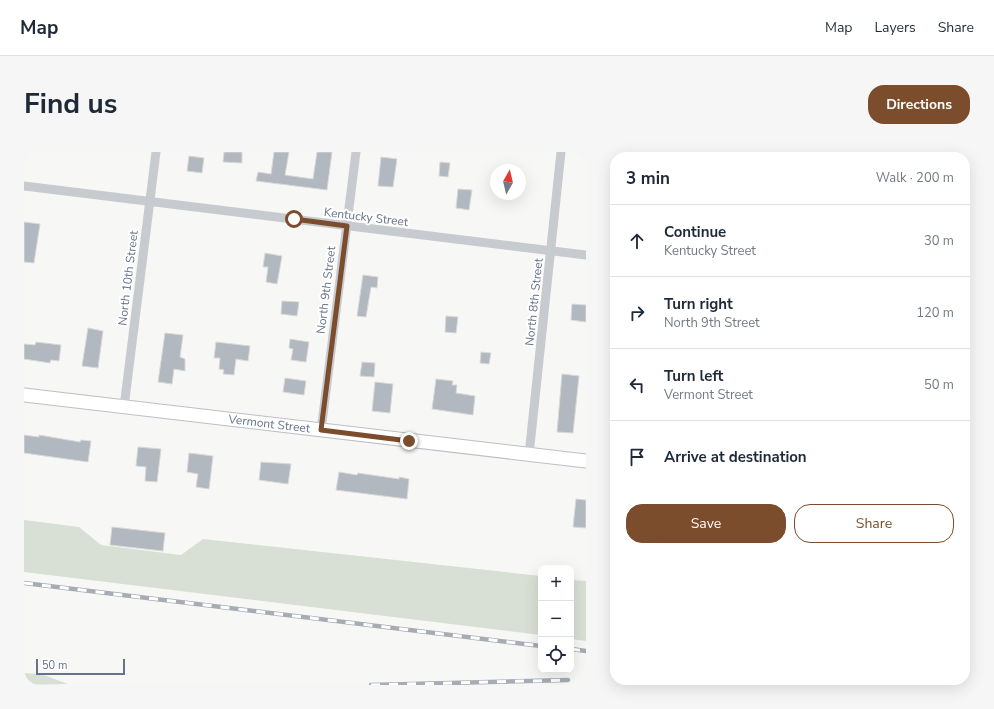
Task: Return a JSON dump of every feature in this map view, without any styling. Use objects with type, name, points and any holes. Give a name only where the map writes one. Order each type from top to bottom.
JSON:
[{"type":"street","name":"North 10th Street","points":[[124,407],[156,152]]},
{"type":"street","name":"North 9th Street","points":[[321,430],[356,152]]},
{"type":"street","name":"North 8th Street","points":[[529,455],[561,152]]},
{"type":"street","name":"Kentucky Street","points":[[24,186],[586,255]]},
{"type":"street","name":"Vermont Street","points":[[24,395],[586,461]]},
{"type":"shaded area","points":[[24,520],[79,527],[101,545],[181,555],[203,539],[538,576],[538,635],[24,572]]},
{"type":"shaded area","points":[[574,580],[586,581],[586,641],[574,639]]},
{"type":"shaded area","points":[[24,673],[41,674],[68,684],[24,685]]},
{"type":"building","points":[[224,152],[242,152],[242,163],[223,162]]},
{"type":"building","points":[[274,152],[289,152],[285,175],[313,179],[317,152],[332,152],[327,190],[256,181],[258,172],[271,174]]},
{"type":"building","points":[[189,156],[204,158],[202,173],[187,171]]},
{"type":"building","points":[[381,157],[397,159],[393,187],[378,186]]},
{"type":"building","points":[[440,162],[450,163],[448,177],[439,176]]},
{"type":"building","points":[[458,189],[472,190],[469,210],[456,208]]},
{"type":"building","points":[[24,222],[40,224],[34,263],[24,262]]},
{"type":"building","points":[[265,253],[282,256],[277,284],[266,282],[268,267],[263,267]]},
{"type":"building","points":[[363,275],[378,277],[377,288],[371,287],[366,317],[357,316]]},
{"type":"building","points":[[282,301],[299,302],[297,316],[281,314]]},
{"type":"building","points":[[572,304],[586,305],[586,322],[571,320]]},
{"type":"building","points":[[446,316],[458,317],[456,333],[445,332]]},
{"type":"building","points":[[88,328],[103,331],[98,368],[82,366]]},
{"type":"building","points":[[165,333],[183,335],[180,357],[185,359],[185,371],[174,369],[172,384],[158,382]]},
{"type":"building","points":[[290,339],[309,342],[306,362],[291,360],[293,349],[289,348]]},
{"type":"building","points":[[36,342],[61,345],[59,361],[51,360],[50,363],[24,359],[24,344],[35,345]]},
{"type":"building","points":[[216,342],[250,346],[248,361],[236,359],[234,375],[223,374],[224,370],[219,369],[220,358],[214,358]]},
{"type":"building","points":[[481,352],[491,353],[489,364],[480,363]]},
{"type":"building","points":[[362,362],[375,363],[374,377],[360,376]]},
{"type":"building","points":[[562,374],[579,376],[573,433],[557,432]]},
{"type":"building","points":[[285,378],[306,381],[304,395],[283,392]]},
{"type":"building","points":[[436,379],[453,381],[452,385],[457,385],[456,393],[475,396],[473,415],[432,409]]},
{"type":"building","points":[[375,382],[393,384],[390,413],[372,411]]},
{"type":"building","points":[[24,435],[39,437],[39,435],[80,442],[81,440],[91,441],[88,462],[24,453]]},
{"type":"building","points":[[138,447],[161,449],[157,482],[145,481],[146,467],[136,466]]},
{"type":"building","points":[[189,453],[213,456],[209,489],[196,487],[198,474],[187,472]]},
{"type":"building","points":[[261,462],[291,464],[288,484],[259,480]]},
{"type":"building","points":[[339,472],[409,479],[407,499],[336,490]]},
{"type":"building","points":[[576,499],[586,500],[586,528],[573,527]]},
{"type":"building","points":[[112,527],[165,533],[163,551],[110,545]]},
{"type":"railway","points":[[24,583],[538,646]]},
{"type":"railway","points":[[574,649],[586,651]]},
{"type":"railway","points":[[371,685],[568,680]]},
{"type":"route","points":[[294,219],[347,226],[321,430],[409,441]]}]
